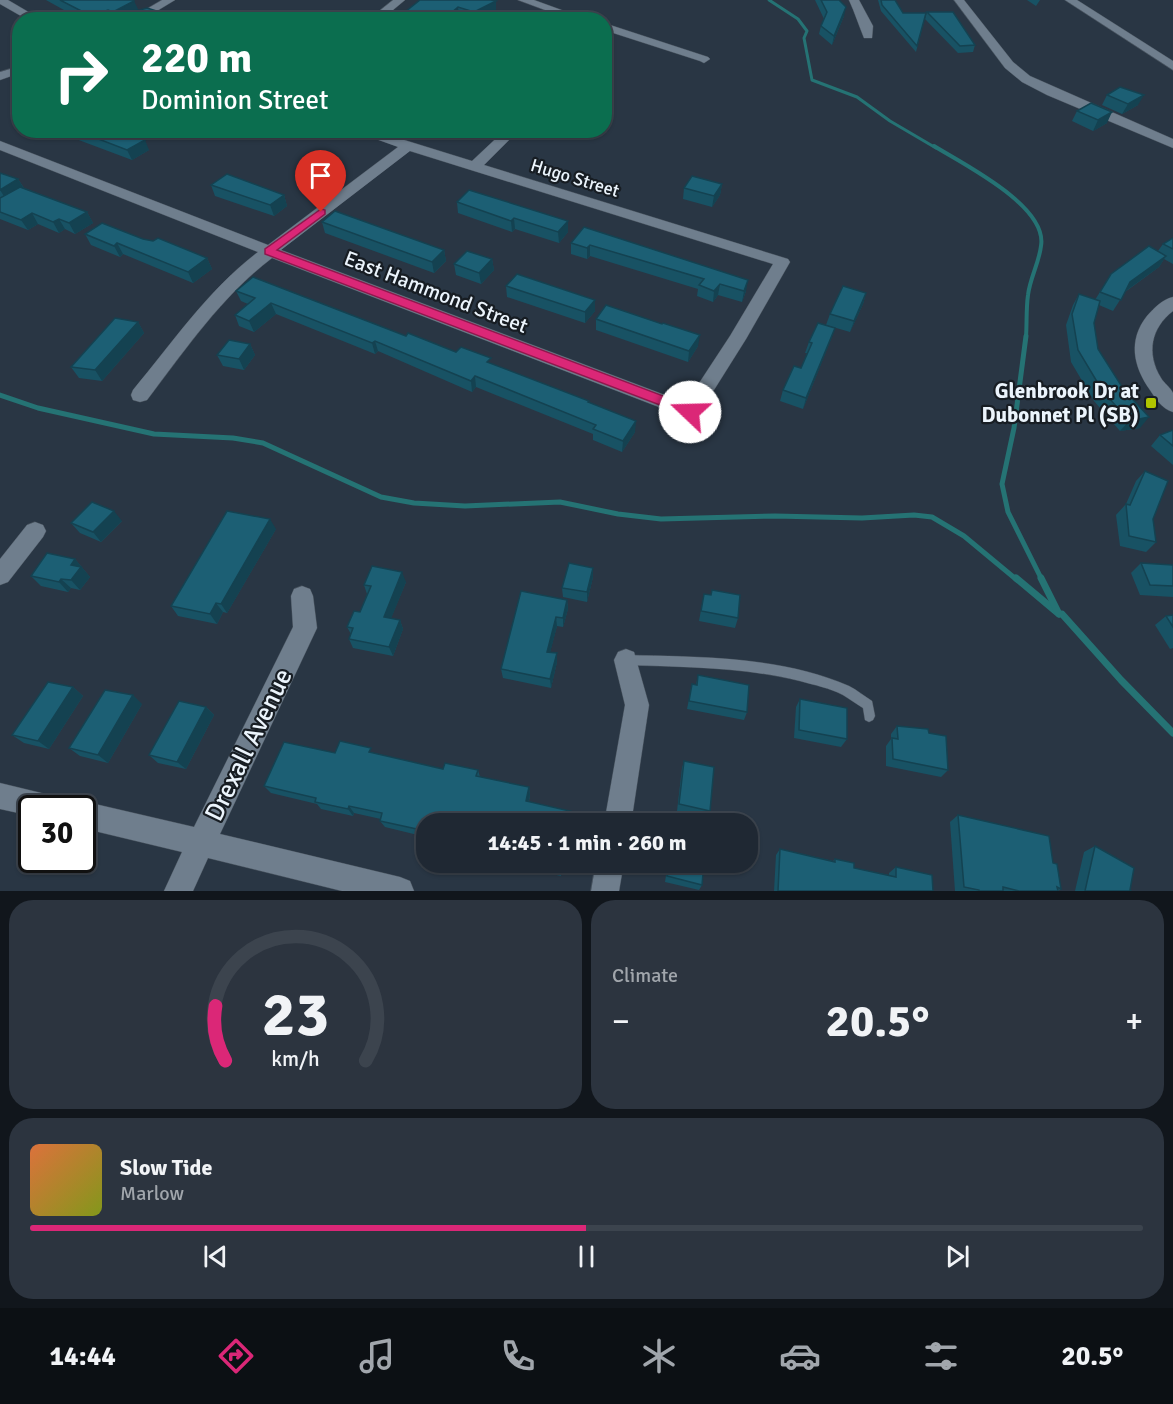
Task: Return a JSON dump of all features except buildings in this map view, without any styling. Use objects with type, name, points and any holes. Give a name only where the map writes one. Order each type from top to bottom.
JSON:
[{"type":"street","points":[[0,0],[22,12]]},
{"type":"street","points":[[148,12],[170,0]]},
{"type":"street","points":[[384,12],[400,0]]},
{"type":"street","points":[[523,0],[560,12]]},
{"type":"street","points":[[854,0],[867,26],[867,36]]},
{"type":"street","points":[[959,0],[1009,65],[1026,79],[1050,92],[1173,144]]},
{"type":"street","points":[[1070,0],[1173,66]]},
{"type":"street","points":[[612,29],[704,59]]},
{"type":"street","name":"Hugo Street","points":[[382,138],[782,262],[737,339],[690,412]]},
{"type":"street","points":[[474,167],[505,138]]},
{"type":"street","name":"East Hammond Street","points":[[0,145],[690,412]]},
{"type":"street","points":[[140,395],[218,296],[269,251],[408,146]]},
{"type":"street","points":[[1173,302],[1152,321],[1144,335],[1142,351],[1150,379],[1173,405]]},
{"type":"street","points":[[0,575],[35,531]]},
{"type":"street","name":"Drexall Avenue","points":[[178,891],[305,628],[302,596]]},
{"type":"street","points":[[619,813],[637,705],[626,660]]},
{"type":"street","points":[[0,796],[18,800]]},
{"type":"street","points":[[96,817],[400,891]]},
{"type":"street","points":[[605,891],[608,873]]},
{"type":"lane","points":[[626,660],[709,663],[780,672],[832,685],[859,698],[868,705],[869,716]]},
{"type":"waterway","points":[[769,0],[798,19],[807,31],[804,38],[812,80],[857,97],[890,121],[936,148]]},
{"type":"waterway","points":[[934,146],[1001,188],[1031,216],[1040,231],[1040,252],[1028,295],[1026,337]]},
{"type":"waterway","points":[[1026,336],[1014,428],[1002,484],[1008,512],[1059,614]]},
{"type":"waterway","points":[[0,395],[38,408],[154,434],[233,438],[263,443],[381,497],[414,503],[465,506],[560,502],[618,514],[661,519],[775,516],[862,518],[914,515],[932,517],[964,536],[1017,580]]},
{"type":"waterway","points":[[1016,578],[1059,614]]},
{"type":"waterway","points":[[1059,614],[1062,614],[1121,680],[1173,733]]},
{"type":"place","name":"Glenbrook Dr at Dubonnet Pl (SB)","points":[[1151,403]]},
{"type":"route","points":[[321,212],[269,251],[690,412]]}]
